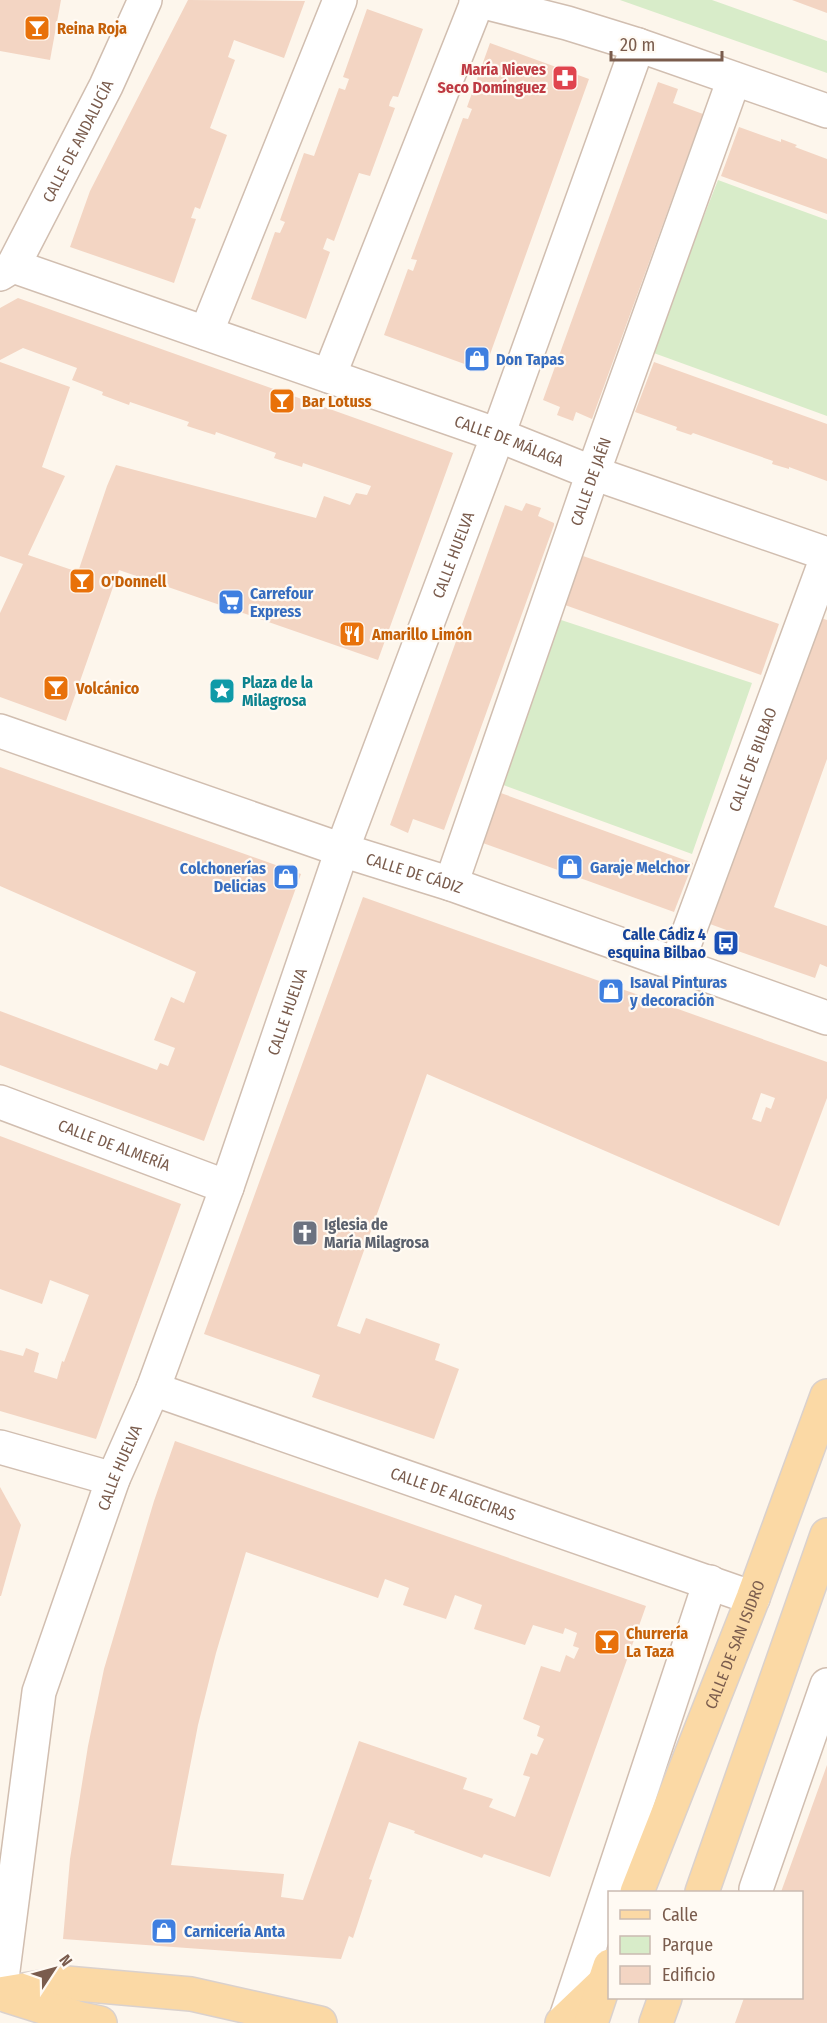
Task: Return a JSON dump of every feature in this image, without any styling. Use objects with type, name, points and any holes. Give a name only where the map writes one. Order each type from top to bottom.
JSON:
[{"type":"main road","name":"CALLE DE SAN ISIDRO","points":[[638,1891],[753,1598],[827,1396]]},
{"type":"main road","points":[[703,1891],[827,1535]]},
{"type":"main road","points":[[573,2021],[606,1975]]},
{"type":"main road","points":[[0,1994],[66,1983],[180,1993],[320,2023]]},
{"type":"main road","points":[[0,1994],[100,2023]]},
{"type":"main road","points":[[656,2023],[665,1999]]},
{"type":"street","name":"CALLE DE ANDALUCÍA","points":[[6,270],[106,86],[146,0]]},
{"type":"street","points":[[206,333],[340,0]]},
{"type":"street","points":[[329,376],[477,0],[571,11],[638,45],[827,111]]},
{"type":"street","name":"CALLE HUELVA","points":[[0,1994],[39,1692],[113,1479],[153,1389],[227,1187],[342,850],[498,435],[638,45]]},
{"type":"street","name":"CALLE DE JAÉN","points":[[451,884],[593,473],[734,79]]},
{"type":"street","name":"CALLE DE MÁLAGA","points":[[6,270],[206,333],[498,435],[593,473],[827,556]]},
{"type":"street","name":"CALLE DE BILBAO","points":[[677,964],[827,556]]},
{"type":"street","name":"CALLE DE CÁDIZ","points":[[0,731],[342,850],[451,884],[827,1018]]},
{"type":"street","name":"CALLE DE ALMERÍA","points":[[0,1102],[227,1187]]},
{"type":"street","name":"CALLE DE ALGECIRAS","points":[[153,1389],[753,1598]]},
{"type":"street","points":[[0,1447],[113,1479]]},
{"type":"street","points":[[614,1891],[710,1582]]},
{"type":"street","points":[[756,1889],[827,1685]]},
{"type":"street","points":[[573,2021],[608,1909]]},
{"type":"green space","points":[[620,0],[712,0],[827,41],[827,73]]},
{"type":"green space","points":[[718,180],[827,220],[827,416],[651,352]]},
{"type":"green space","points":[[552,617],[752,683],[692,854],[498,783]]},
{"type":"building","points":[[0,0],[61,0],[50,60],[0,51]]},
{"type":"building","points":[[188,0],[305,1],[284,58],[234,40],[228,57],[235,60],[210,128],[227,135],[200,209],[195,207],[191,218],[196,219],[174,283],[70,247],[90,191]]},
{"type":"building","points":[[792,0],[827,0],[827,13]]},
{"type":"building","points":[[367,9],[423,29],[398,97],[393,96],[390,102],[389,106],[395,108],[370,176],[359,173],[334,241],[327,238],[323,249],[330,252],[306,319],[251,299],[275,232],[280,233],[285,222],[280,220],[304,153],[314,156],[339,88],[345,90],[349,79],[343,77]]},
{"type":"building","points":[[490,43],[589,79],[484,371],[384,335],[408,269],[413,271],[417,260],[411,259],[463,118],[468,119],[472,109],[467,107]]},
{"type":"building","points":[[658,82],[678,89],[673,103],[703,114],[592,419],[576,412],[573,421],[557,415],[560,407],[543,400]]},
{"type":"building","points":[[739,127],[781,142],[781,139],[827,159],[827,214],[721,176]]},
{"type":"building","points":[[18,298],[453,453],[378,660],[119,570],[66,721],[0,697],[0,613],[23,564],[0,556],[0,362],[70,387],[42,467],[65,476],[28,555],[78,572],[116,465],[316,518],[324,496],[350,505],[356,493],[367,495],[371,486],[303,463],[302,467],[274,458],[276,453],[216,432],[215,435],[187,426],[189,422],[102,395],[103,392],[72,380],[77,368],[23,348],[0,360],[0,308]]},
{"type":"building","points":[[654,362],[827,424],[827,481],[789,467],[789,469],[772,464],[773,461],[693,433],[691,435],[676,430],[677,427],[635,412]]},
{"type":"building","points":[[526,503],[541,508],[538,516],[554,525],[444,830],[413,819],[408,833],[390,825],[505,505],[522,511]]},
{"type":"building","points":[[583,556],[779,624],[761,675],[565,605]]},
{"type":"building","points":[[821,618],[827,620],[827,759],[774,907],[827,926],[827,967],[820,964],[815,978],[735,950],[740,935],[710,924]]},
{"type":"building","points":[[0,767],[301,874],[204,1141],[0,1065],[0,1011],[157,1070],[160,1063],[168,1066],[175,1048],[154,1040],[171,997],[184,1003],[196,972],[0,886]]},
{"type":"building","points":[[498,792],[693,863],[674,912],[480,842]]},
{"type":"building","points":[[363,897],[827,1062],[827,1098],[779,1226],[427,1074],[337,1326],[360,1334],[366,1318],[440,1344],[435,1360],[459,1369],[434,1439],[312,1397],[320,1375],[204,1334]],"holes":[[[761,1093],[775,1098],[771,1109],[766,1107],[761,1122],[752,1119]]]},
{"type":"building","points":[[0,1136],[181,1204],[96,1439],[0,1411],[0,1350],[23,1356],[26,1348],[39,1353],[34,1372],[57,1379],[89,1295],[50,1280],[42,1304],[0,1289]]},
{"type":"building","points":[[175,1441],[646,1606],[550,1877],[484,1854],[482,1858],[389,1822],[369,1879],[372,1880],[353,1938],[349,1936],[341,1959],[63,1939],[70,1859],[88,1746],[104,1669],[154,1501]],"holes":[[[246,1552],[378,1598],[385,1579],[409,1588],[403,1605],[446,1619],[455,1595],[482,1605],[474,1629],[525,1645],[533,1625],[563,1634],[565,1628],[577,1633],[573,1646],[579,1648],[574,1659],[566,1655],[560,1672],[541,1666],[523,1719],[540,1726],[537,1736],[544,1739],[537,1755],[531,1753],[523,1775],[530,1777],[515,1817],[489,1807],[493,1799],[463,1789],[467,1778],[359,1741],[303,1900],[281,1897],[284,1874],[171,1865],[198,1725],[216,1653]]]},
{"type":"building","points":[[0,1487],[21,1525],[1,1596],[0,1596]]},
{"type":"building","points":[[827,1765],[827,2023],[735,2023],[744,1999],[803,1999],[803,1891],[781,1891]]},
{"type":"place","name":"Reina Roja","points":[[37,28]]},
{"type":"place","name":"María Nieves Seco Domínguez","points":[[565,78]]},
{"type":"place","name":"Don Tapas","points":[[477,359]]},
{"type":"place","name":"Bar Lotuss","points":[[282,401]]},
{"type":"place","name":"O'Donnell","points":[[82,581]]},
{"type":"place","name":"Carrefour Express","points":[[231,602]]},
{"type":"place","name":"Amarillo Limón","points":[[352,634]]},
{"type":"place","name":"Volcánico","points":[[56,688]]},
{"type":"place","name":"Plaza de la Milagrosa","points":[[222,691]]},
{"type":"place","name":"Garaje Melchor","points":[[570,867]]},
{"type":"place","name":"Colchonerías Delicias","points":[[286,877]]},
{"type":"place","name":"Calle Cádiz 4 esquina Bilbao","points":[[726,943]]},
{"type":"place","name":"Isaval Pinturas y decoración","points":[[611,991]]},
{"type":"place","name":"Iglesia de María Milagrosa","points":[[305,1233]]},
{"type":"place","name":"Churrería La Taza","points":[[607,1642]]},
{"type":"place","name":"Carnicería Anta","points":[[164,1931]]}]
